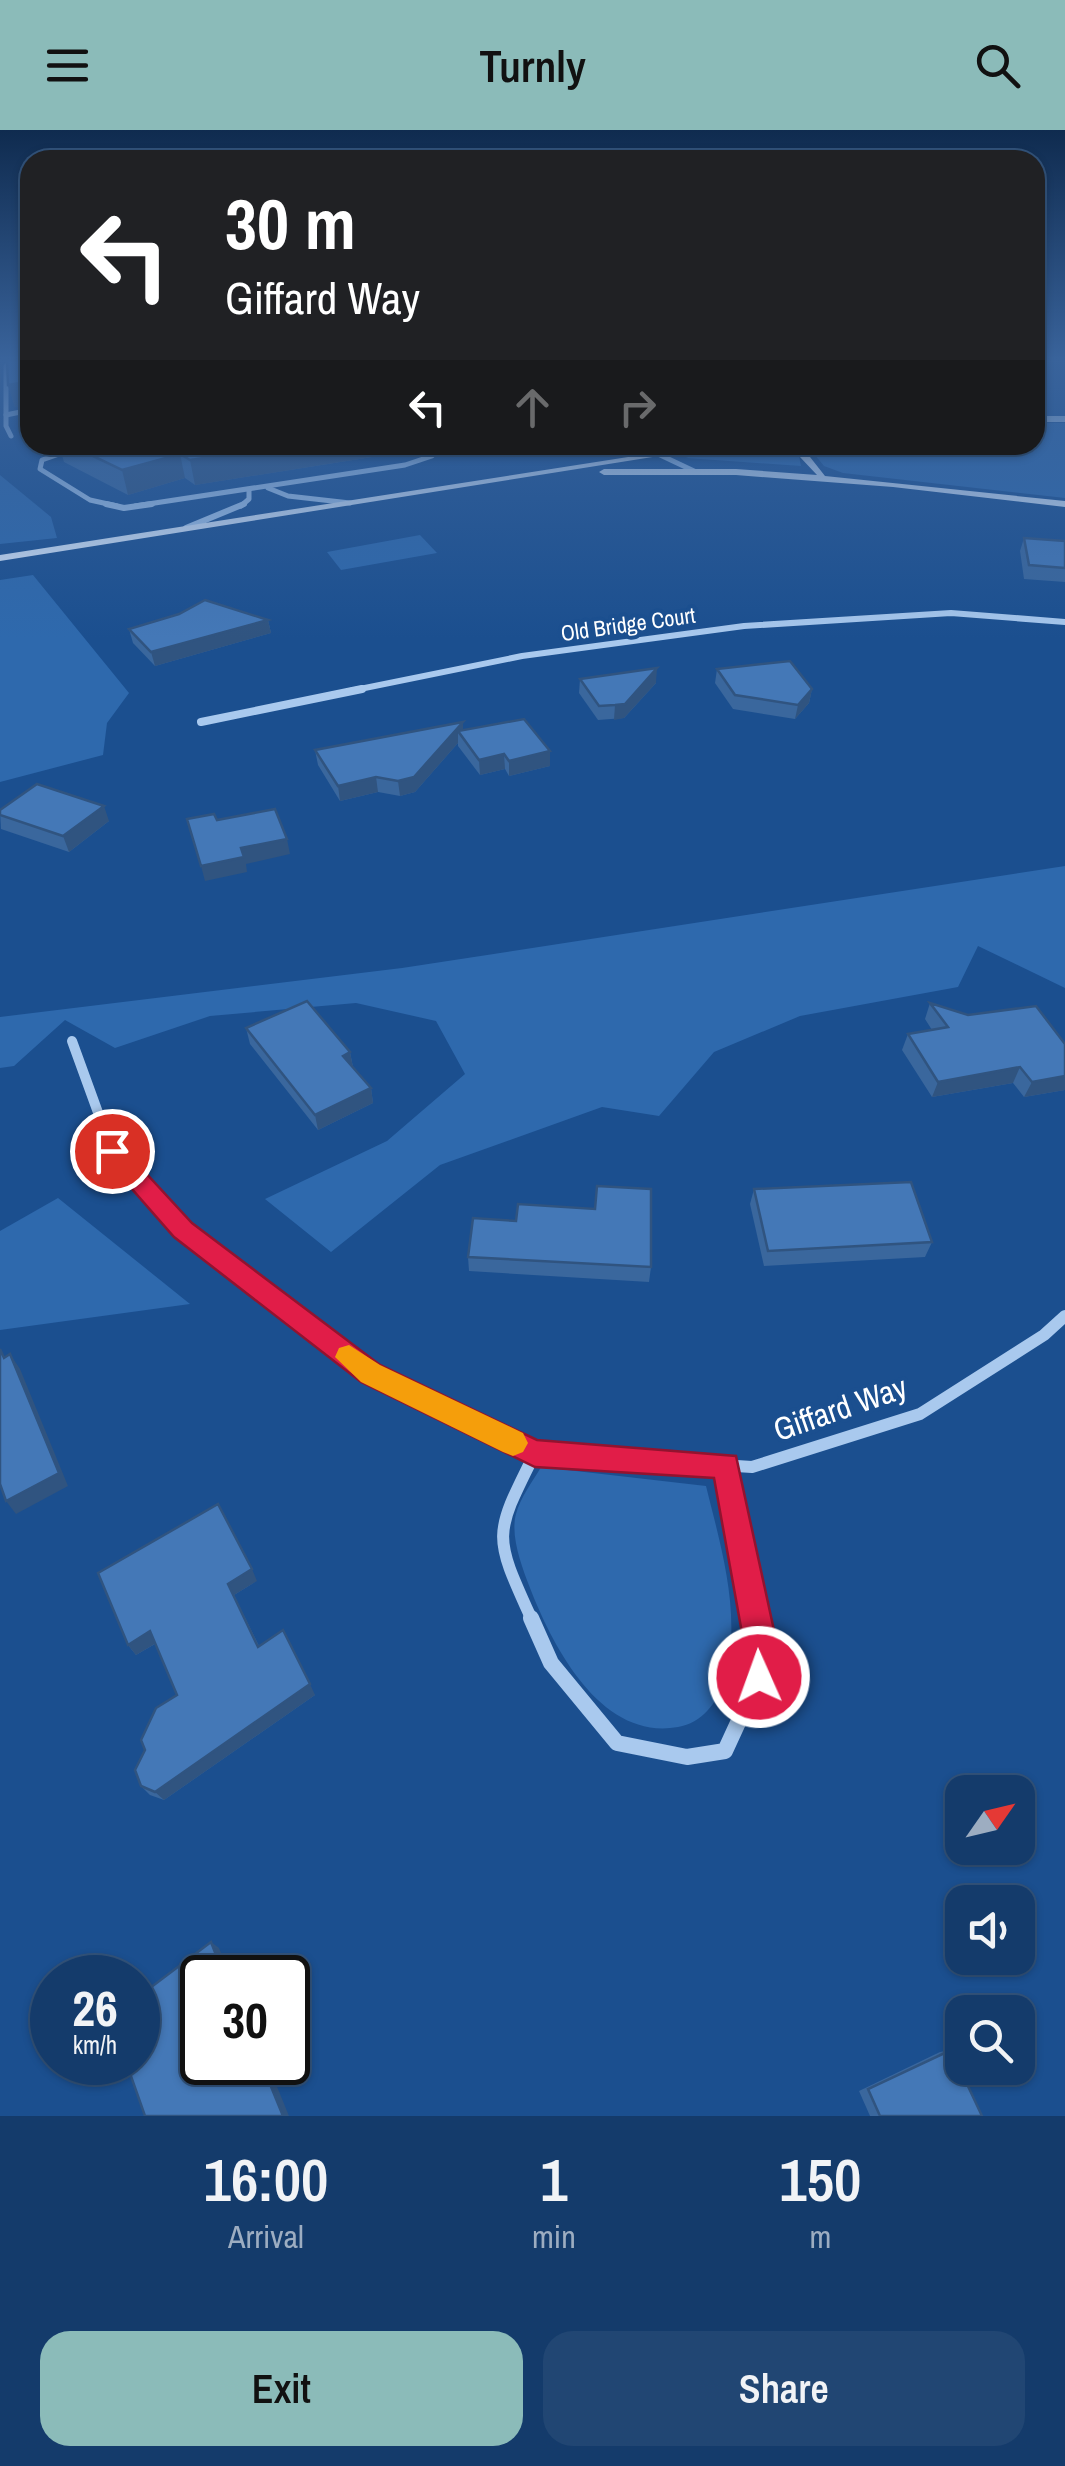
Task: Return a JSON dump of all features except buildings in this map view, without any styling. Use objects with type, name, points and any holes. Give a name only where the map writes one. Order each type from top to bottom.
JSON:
[{"type":"main road","points":[[0,558],[646,455]]},
{"type":"main road","points":[[806,455],[821,474]]},
{"type":"main road","points":[[614,460],[821,474],[1065,504]]},
{"type":"main road","points":[[433,488],[595,473],[694,471],[892,484]]},
{"type":"street","points":[[51,455],[39,465],[46,474],[101,505],[143,506],[421,462],[429,455]]},
{"type":"street","points":[[654,455],[694,471]]},
{"type":"street","points":[[265,487],[288,496],[350,503]]},
{"type":"street","points":[[174,532],[240,507],[249,499],[248,490]]},
{"type":"street","name":"Old Bridge Court","points":[[201,722],[522,656],[744,626],[951,613],[1065,622]]},
{"type":"street","name":"Giffard Way","points":[[72,1041],[112,1151],[183,1230],[370,1373],[535,1453],[752,1467],[920,1414],[1044,1335],[1065,1316]]},
{"type":"street","points":[[535,1453],[507,1504],[500,1540],[536,1634],[551,1662],[617,1743],[689,1756],[712,1757],[725,1751],[761,1669],[760,1644],[726,1466]]},
{"type":"shaded area","points":[[1065,453],[1065,498],[843,473],[824,466],[815,455]]},
{"type":"shaded area","points":[[799,455],[801,466],[686,458]]},
{"type":"shaded area","points":[[0,475],[51,517],[57,538],[0,544]]},
{"type":"shaded area","points":[[420,535],[437,553],[341,570],[327,552]]},
{"type":"shaded area","points":[[33,575],[129,693],[107,723],[103,755],[0,782],[0,580]]},
{"type":"shaded area","points":[[1065,866],[1065,988],[978,946],[958,987],[800,1016],[714,1052],[659,1116],[602,1107],[440,1165],[331,1252],[265,1199],[387,1141],[465,1074],[436,1021],[356,1003],[210,1016],[115,1048],[65,1020],[14,1066],[0,1068],[0,1017],[402,968]]},
{"type":"shaded area","points":[[58,1198],[190,1304],[0,1330],[0,1231]]},
{"type":"shaded area","points":[[541,1467],[706,1486],[728,1583],[731,1633],[721,1689],[713,1704],[694,1721],[678,1727],[650,1727],[626,1719],[603,1705],[567,1662],[540,1611],[516,1542],[518,1508]]},
{"type":"slow traffic","points":[[349,1357],[370,1373],[513,1443]]},
{"type":"route","points":[[112,1151],[183,1230],[370,1373],[535,1453],[726,1466],[760,1644],[759,1677]]}]
